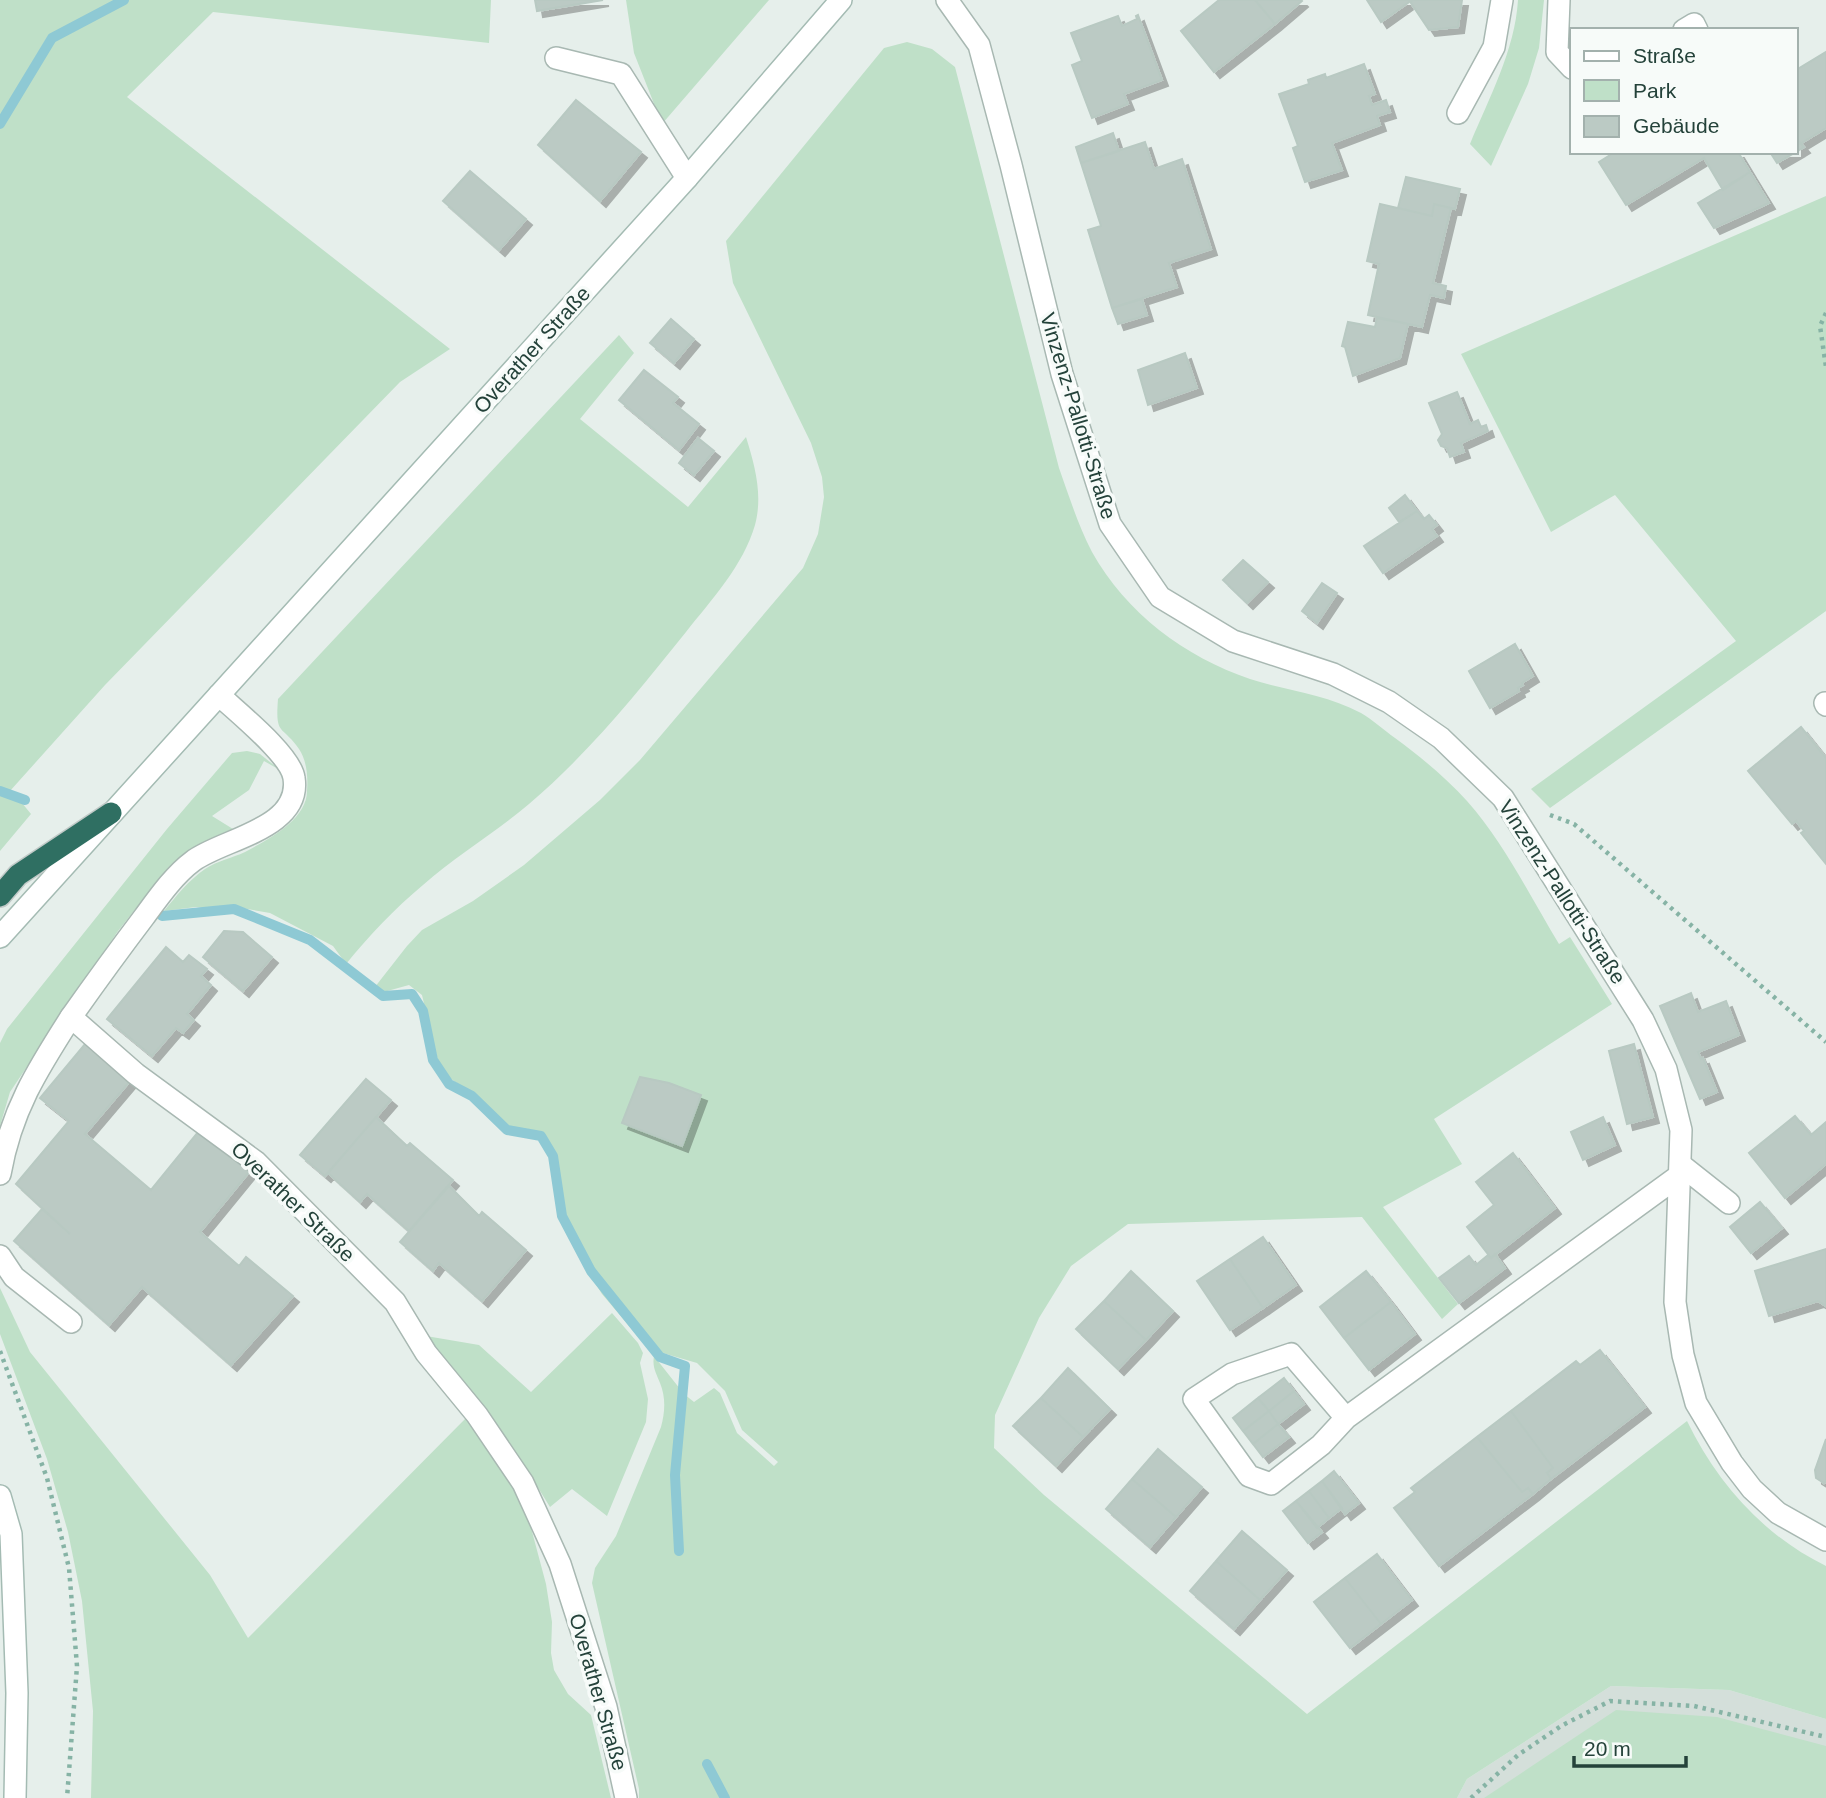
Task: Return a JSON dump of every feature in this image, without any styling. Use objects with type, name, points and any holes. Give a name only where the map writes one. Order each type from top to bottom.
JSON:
[{"type":"highway","points":[[0,896],[19,874],[111,813]]},
{"type":"street","name":"Overather Straße","points":[[0,937],[687,178],[841,0]]},
{"type":"street","name":"Vinzenz-Pallotti-Straße","points":[[947,0],[979,46],[1062,374],[1110,524],[1160,597],[1233,640],[1333,674],[1389,702],[1441,738],[1503,797],[1643,1020],[1666,1069],[1681,1130],[1675,1302],[1683,1354],[1696,1404],[1732,1463],[1752,1489],[1778,1513],[1826,1540]]},
{"type":"street","points":[[1458,113],[1494,47],[1502,0]]},
{"type":"street","points":[[1559,0],[1558,52],[1570,66]]},
{"type":"street","points":[[556,58],[621,74],[687,178]]},
{"type":"street","points":[[0,1174],[6,1141],[33,1075],[71,1017],[164,890],[194,860],[256,832],[274,820],[286,807],[293,793],[294,777],[288,762],[219,695]]},
{"type":"street","name":"Overather Straße","points":[[71,1017],[136,1074],[256,1162],[395,1302],[426,1353],[477,1415],[523,1483],[560,1564],[606,1707],[626,1798]]},
{"type":"street","points":[[1346,1418],[1291,1354],[1232,1374],[1194,1399],[1249,1476],[1271,1484],[1321,1445],[1346,1418],[1681,1170],[1729,1203]]},
{"type":"street","points":[[0,1256],[14,1277],[71,1322]]},
{"type":"street","points":[[0,1496],[11,1534],[17,1693],[15,1798]]},
{"type":"street","points":[[0,1578],[13,1612]]},
{"type":"path","points":[[1826,313],[1820,326],[1826,367]]},
{"type":"path","points":[[1503,797],[1574,824],[1826,1042]]},
{"type":"path","points":[[0,1351],[47,1478],[69,1569],[77,1666],[67,1798]]},
{"type":"path","points":[[1471,1798],[1529,1748],[1560,1726],[1610,1701],[1703,1708],[1826,1737]]},
{"type":"shaded area","points":[[1611,1686],[1729,1690],[1826,1719],[1826,1798],[1457,1798],[1467,1779]]},
{"type":"green space","points":[[0,0],[117,0],[48,36],[0,116]]},
{"type":"green space","points":[[124,0],[491,0],[489,43],[213,12],[127,97],[450,349],[400,382],[105,685],[10,791],[0,788],[0,127],[53,40]]},
{"type":"green space","points":[[626,0],[769,0],[662,124],[634,53]]},
{"type":"green space","points":[[1518,0],[1544,0],[1539,48],[1528,84],[1491,166],[1470,144],[1507,55]]},
{"type":"green space","points":[[907,42],[932,49],[955,67],[1059,468],[1082,531],[1106,574],[1140,613],[1180,645],[1226,670],[1320,697],[1361,713],[1433,768],[1459,792],[1480,817],[1505,852],[1559,944],[1570,937],[1612,1004],[1434,1119],[1462,1164],[1383,1207],[1458,1304],[1442,1319],[1362,1217],[1128,1224],[1071,1266],[1039,1318],[995,1415],[994,1448],[1044,1495],[1307,1714],[1687,1421],[1713,1466],[1744,1506],[1782,1539],[1826,1566],[1826,1719],[1729,1690],[1611,1686],[1467,1779],[1457,1798],[639,1798],[592,1583],[595,1568],[616,1536],[661,1427],[664,1400],[654,1367],[654,1356],[684,1394],[694,1402],[714,1388],[720,1393],[737,1433],[774,1466],[778,1462],[742,1430],[725,1391],[697,1363],[656,1351],[641,1340],[602,1294],[561,1223],[556,1196],[556,1175],[547,1139],[497,1120],[440,1069],[422,995],[409,985],[380,993],[371,992],[422,930],[473,901],[524,865],[600,800],[640,760],[803,568],[818,534],[824,497],[822,477],[811,443],[733,283],[726,241],[884,48]]},
{"type":"green space","points":[[1826,196],[1826,611],[1550,808],[1531,789],[1736,641],[1615,495],[1551,532],[1461,354]]},
{"type":"green space","points":[[619,335],[634,353],[580,419],[688,507],[746,437],[757,481],[755,525],[743,554],[716,594],[631,700],[572,764],[516,815],[412,894],[346,964],[333,946],[270,913],[230,906],[215,910],[196,907],[164,911],[188,883],[205,869],[245,852],[293,820],[305,801],[307,775],[302,754],[279,725],[278,699]]},
{"type":"green space","points":[[247,751],[260,754],[280,770],[264,761],[249,790],[212,816],[233,829],[190,849],[168,868],[118,931],[10,1092],[0,1126],[0,1043],[7,1029],[167,829],[232,753]]},
{"type":"green space","points":[[0,795],[22,803],[31,814],[0,851]]},
{"type":"green space","points":[[0,1288],[30,1352],[210,1575],[248,1638],[467,1417],[509,1476],[530,1524],[546,1584],[552,1622],[551,1653],[554,1670],[568,1694],[591,1715],[611,1798],[91,1798],[93,1711],[82,1601],[68,1532],[47,1459],[0,1334]]},
{"type":"green space","points":[[612,1313],[638,1343],[643,1353],[640,1363],[648,1399],[646,1422],[607,1516],[572,1489],[550,1507],[492,1419],[426,1336],[479,1345],[531,1392]]},
{"type":"green space","points":[[1616,1710],[1717,1717],[1826,1746],[1826,1798],[1484,1798]]},
{"type":"building","points":[[535,0],[603,0],[537,11]]},
{"type":"building","points":[[1219,0],[1255,0],[1275,24],[1214,72],[1181,31]]},
{"type":"building","points":[[1255,0],[1301,0],[1302,1],[1275,24]]},
{"type":"building","points":[[1367,0],[1412,0],[1381,22]]},
{"type":"building","points":[[1412,0],[1462,0],[1458,27],[1429,30],[1411,3]]},
{"type":"building","points":[[1138,15],[1162,80],[1124,94],[1128,104],[1092,118],[1072,65],[1082,61],[1071,33],[1118,16],[1122,26],[1137,19]]},
{"type":"building","points":[[1826,52],[1826,128],[1800,144],[1798,141],[1798,69]]},
{"type":"building","points":[[1364,64],[1375,94],[1369,96],[1372,105],[1386,100],[1390,112],[1377,116],[1380,125],[1332,143],[1342,170],[1305,182],[1293,148],[1298,146],[1279,94],[1309,84],[1308,80],[1325,74],[1326,78]]},
{"type":"building","points":[[576,100],[641,152],[600,201],[538,145]]},
{"type":"building","points":[[1113,133],[1119,151],[1081,163],[1076,147]]},
{"type":"building","points":[[1798,140],[1804,147],[1798,151]]},
{"type":"building","points":[[1145,142],[1154,169],[1182,159],[1211,249],[1169,263],[1177,287],[1112,308],[1088,230],[1101,226],[1081,163]]},
{"type":"building","points":[[1612,154],[1739,154],[1750,172],[1723,190],[1704,158],[1626,205],[1599,162]]},
{"type":"building","points":[[1771,154],[1793,154],[1777,163]]},
{"type":"building","points":[[470,171],[526,219],[499,250],[443,201]]},
{"type":"building","points":[[1750,172],[1769,203],[1714,228],[1698,203]]},
{"type":"building","points":[[1406,177],[1460,189],[1455,209],[1434,204],[1432,216],[1398,208]]},
{"type":"building","points":[[1380,204],[1432,216],[1434,204],[1451,208],[1433,283],[1446,286],[1444,298],[1430,295],[1422,327],[1368,315],[1379,264],[1367,261]]},
{"type":"building","points":[[1142,299],[1147,315],[1118,324],[1112,308]]},
{"type":"building","points":[[1377,318],[1408,324],[1400,358],[1353,376],[1345,347],[1342,346],[1348,322],[1375,327]]},
{"type":"building","points":[[671,319],[694,339],[674,363],[650,343]]},
{"type":"building","points":[[1185,353],[1197,388],[1148,405],[1138,370]]},
{"type":"building","points":[[644,370],[678,397],[673,403],[699,424],[679,450],[619,400]]},
{"type":"building","points":[[1457,392],[1470,424],[1478,420],[1481,427],[1486,425],[1488,431],[1461,443],[1464,452],[1450,457],[1447,448],[1441,446],[1438,440],[1442,434],[1429,403]]},
{"type":"building","points":[[698,438],[714,451],[694,475],[679,463]]},
{"type":"building","points":[[1405,495],[1417,511],[1399,522],[1389,508]]},
{"type":"building","points":[[1417,511],[1424,519],[1429,515],[1437,525],[1432,529],[1437,536],[1383,573],[1364,546]]},
{"type":"building","points":[[1243,560],[1268,582],[1247,603],[1223,580]]},
{"type":"building","points":[[1322,583],[1337,593],[1317,623],[1302,611]]},
{"type":"building","points":[[1515,644],[1533,676],[1522,683],[1519,691],[1490,708],[1469,671]]},
{"type":"building","points":[[1801,727],[1826,758],[1826,864],[1801,833],[1804,831],[1796,821],[1792,824],[1748,771]]},
{"type":"building","points":[[224,931],[243,932],[272,957],[243,991],[203,957]]},
{"type":"building","points":[[166,947],[183,962],[189,955],[207,969],[201,976],[211,985],[187,1014],[194,1020],[183,1033],[176,1028],[152,1056],[107,1019]]},
{"type":"building","points":[[1691,993],[1698,1012],[1726,1001],[1739,1035],[1698,1052],[1717,1092],[1700,1099],[1660,1006]]},
{"type":"building","points":[[86,1043],[131,1080],[85,1134],[151,1190],[199,1131],[250,1171],[200,1232],[239,1266],[246,1257],[293,1296],[231,1365],[142,1287],[109,1325],[14,1241],[42,1209],[70,1234],[16,1184],[69,1121],[40,1098]]},
{"type":"building","points":[[1634,1044],[1653,1117],[1627,1124],[1609,1051]]},
{"type":"building","points":[[640,1077],[669,1083],[701,1095],[682,1146],[622,1123]]},
{"type":"building","points":[[366,1079],[391,1100],[325,1176],[300,1155]]},
{"type":"building","points":[[1795,1116],[1811,1135],[1826,1122],[1826,1164],[1785,1198],[1749,1153]]},
{"type":"building","points":[[376,1117],[407,1146],[410,1143],[453,1180],[409,1231],[367,1194],[360,1202],[328,1173]]},
{"type":"building","points":[[1603,1117],[1615,1145],[1583,1160],[1571,1132]]},
{"type":"building","points":[[1513,1153],[1555,1208],[1491,1258],[1467,1227],[1494,1205],[1476,1182]]},
{"type":"building","points":[[449,1186],[479,1216],[482,1212],[526,1250],[482,1301],[439,1263],[433,1271],[400,1242]]},
{"type":"building","points":[[1760,1202],[1782,1228],[1751,1253],[1730,1227]]},
{"type":"building","points":[[1263,1237],[1296,1285],[1263,1308],[1230,1259]]},
{"type":"building","points":[[1826,1249],[1826,1306],[1818,1301],[1769,1316],[1755,1271]]},
{"type":"building","points":[[1495,1254],[1505,1268],[1459,1303],[1439,1278],[1469,1256],[1476,1265],[1488,1255],[1491,1258]]},
{"type":"building","points":[[1230,1259],[1263,1308],[1230,1330],[1197,1281]]},
{"type":"building","points":[[1131,1271],[1173,1311],[1146,1340],[1104,1301]]},
{"type":"building","points":[[1366,1271],[1391,1302],[1344,1338],[1320,1307]]},
{"type":"building","points":[[1104,1301],[1146,1340],[1118,1369],[1076,1329]]},
{"type":"building","points":[[1391,1302],[1415,1334],[1369,1370],[1344,1338]]},
{"type":"building","points":[[1600,1350],[1645,1407],[1551,1479],[1547,1473],[1553,1468],[1511,1411],[1576,1361],[1580,1365]]},
{"type":"building","points":[[1068,1368],[1110,1409],[1083,1437],[1041,1398]]},
{"type":"building","points":[[1284,1378],[1294,1391],[1269,1411],[1258,1398]]},
{"type":"building","points":[[1294,1391],[1304,1404],[1278,1424],[1269,1411]]},
{"type":"building","points":[[1041,1398],[1083,1437],[1056,1466],[1013,1426]]},
{"type":"building","points":[[1258,1398],[1269,1411],[1243,1431],[1233,1418]]},
{"type":"building","points":[[1269,1411],[1278,1424],[1253,1444],[1243,1431]]},
{"type":"building","points":[[1511,1411],[1553,1468],[1547,1473],[1551,1479],[1533,1494],[1528,1488],[1522,1492],[1477,1437]]},
{"type":"building","points":[[1278,1424],[1289,1437],[1263,1457],[1253,1444]]},
{"type":"building","points":[[1477,1437],[1522,1492],[1528,1488],[1533,1494],[1439,1566],[1394,1508],[1415,1492],[1411,1488]]},
{"type":"building","points":[[1826,1439],[1824,1483],[1816,1478],[1815,1470]]},
{"type":"building","points":[[1158,1449],[1202,1487],[1176,1517],[1132,1479]]},
{"type":"building","points":[[1334,1471],[1359,1503],[1345,1514],[1322,1481]]},
{"type":"building","points":[[1132,1479],[1176,1517],[1150,1547],[1106,1509]]},
{"type":"building","points":[[1322,1481],[1342,1508],[1329,1518],[1309,1491]]},
{"type":"building","points":[[1309,1491],[1329,1518],[1317,1528],[1296,1501]]},
{"type":"building","points":[[1296,1501],[1322,1532],[1308,1543],[1283,1511]]},
{"type":"building","points":[[1242,1531],[1287,1570],[1260,1600],[1216,1561]]},
{"type":"building","points":[[1377,1554],[1412,1600],[1381,1624],[1345,1578]]},
{"type":"building","points":[[1216,1561],[1260,1600],[1234,1629],[1190,1591]]},
{"type":"building","points":[[1345,1578],[1381,1624],[1350,1648],[1314,1602]]},
{"type":"waterway","points":[[0,124],[52,38],[124,0]]},
{"type":"waterway","points":[[0,791],[25,800]]},
{"type":"waterway","points":[[162,916],[234,909],[310,940],[383,996],[412,994],[423,1011],[433,1060],[449,1084],[472,1096],[507,1130],[541,1136],[553,1156],[562,1216],[591,1271],[660,1357],[685,1366],[675,1475],[679,1551]]},
{"type":"waterway","points":[[707,1764],[725,1798]]}]
